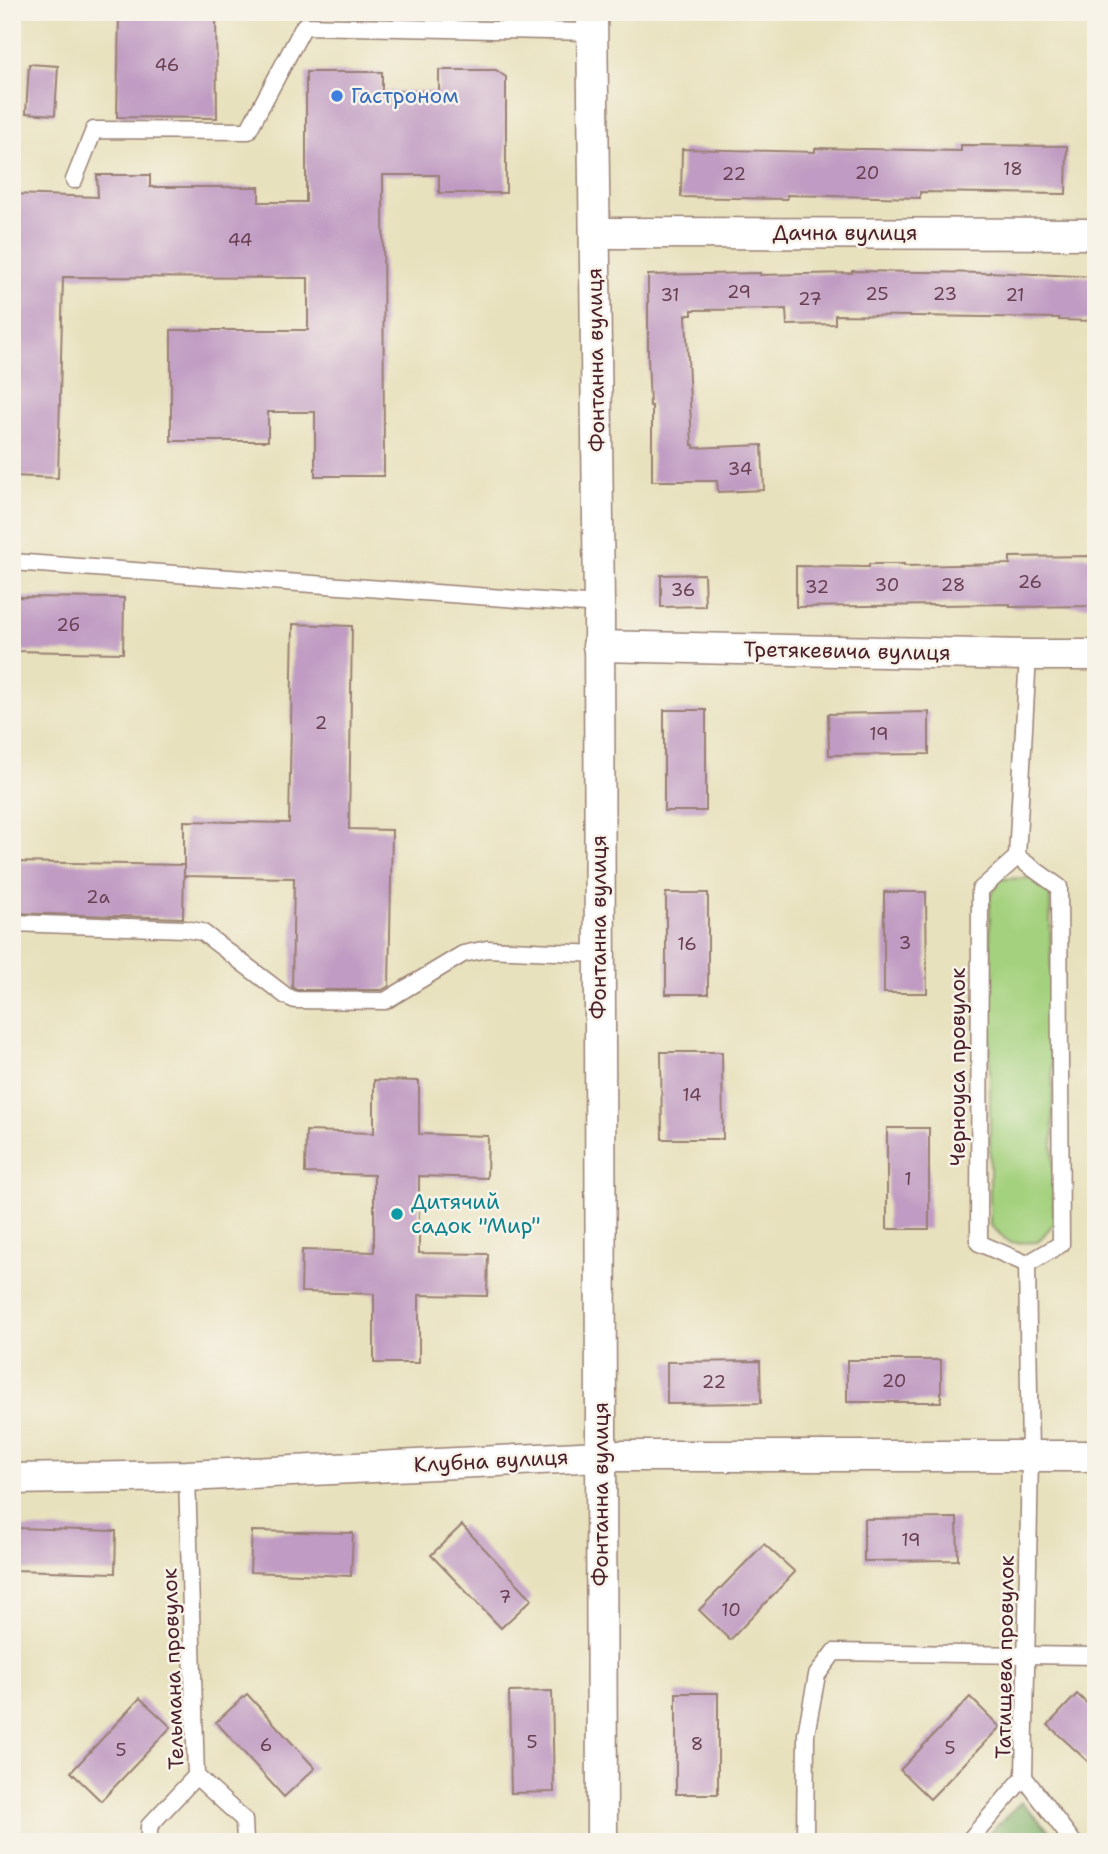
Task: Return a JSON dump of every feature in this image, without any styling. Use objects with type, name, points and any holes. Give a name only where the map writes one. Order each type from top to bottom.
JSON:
[{"type":"street","name":"Фонтанна вулиця","points":[[593,22],[599,605],[602,1842]]},
{"type":"street","name":"Дачна вулиця","points":[[594,233],[1096,234]]},
{"type":"street","name":"Третякевича вулиця","points":[[598,646],[1096,655]]},
{"type":"street","name":"Клубна вулиця","points":[[12,1479],[187,1476],[601,1456],[1096,1455]]},
{"type":"lane","points":[[74,180],[94,131],[248,131],[304,26],[593,22]]},
{"type":"lane","points":[[12,562],[599,605]]},
{"type":"lane","points":[[1028,655],[1017,857],[1059,887],[1061,1244],[1027,1264],[1030,1456]]},
{"type":"lane","name":"Черноуса провулок","points":[[1017,857],[980,890],[979,1242],[1027,1264]]},
{"type":"lane","points":[[12,923],[185,929],[202,932],[295,1000],[385,1001],[463,954],[487,949],[599,954]]},
{"type":"lane","name":"Татищева провулок","points":[[1030,1456],[1024,1777],[1073,1842]]},
{"type":"lane","name":"Тельмана провулок","points":[[187,1476],[196,1776],[244,1820],[245,1842]]},
{"type":"lane","points":[[805,1842],[806,1734],[817,1675],[834,1652],[1096,1656]]},
{"type":"lane","points":[[149,1842],[149,1826],[196,1776]]},
{"type":"lane","points":[[968,1842],[1024,1777]]},
{"type":"green space","points":[[1034,878],[1050,894],[1054,1223],[1038,1242],[1010,1243],[990,1225],[990,897],[1001,879]]},
{"type":"green space","points":[[1021,1802],[1060,1842],[980,1842]]},
{"type":"building","points":[[119,12],[216,12],[217,118],[117,117]]},
{"type":"building","points":[[29,64],[58,66],[55,115],[26,113]]},
{"type":"building","points":[[439,70],[496,70],[506,77],[506,193],[439,193],[439,175],[383,175],[384,476],[315,476],[315,412],[268,412],[268,441],[171,441],[171,330],[308,330],[308,278],[63,277],[58,478],[12,476],[12,194],[98,197],[97,175],[150,175],[150,187],[259,187],[259,202],[306,202],[306,72],[382,72],[382,91],[439,91]]},
{"type":"building","points":[[961,145],[1067,146],[1066,194],[920,192],[920,198],[787,195],[787,199],[681,197],[682,149],[961,151]]},
{"type":"building","points":[[852,271],[990,272],[1096,277],[1096,321],[1059,318],[835,315],[835,324],[787,325],[786,309],[692,310],[692,315],[686,315],[692,445],[694,448],[762,445],[764,490],[718,492],[717,481],[652,481],[648,275],[760,275]]},
{"type":"building","points":[[1096,556],[1096,606],[1010,607],[1010,604],[796,607],[796,566],[1010,564],[1010,557]]},
{"type":"building","points":[[704,574],[705,606],[661,607],[661,575]]},
{"type":"building","points":[[12,597],[124,598],[123,653],[12,651]]},
{"type":"building","points":[[293,624],[352,626],[349,829],[392,830],[389,986],[382,990],[297,990],[292,987],[294,878],[184,876],[184,821],[289,823]]},
{"type":"building","points":[[664,710],[706,710],[706,811],[664,811]]},
{"type":"building","points":[[929,712],[929,754],[829,755],[828,714]]},
{"type":"building","points":[[12,862],[184,865],[183,918],[12,913]]},
{"type":"building","points":[[884,892],[926,892],[927,993],[884,993]]},
{"type":"building","points":[[666,893],[708,893],[708,994],[666,994]]},
{"type":"building","points":[[661,1052],[722,1052],[723,1139],[662,1139]]},
{"type":"building","name":"Дитячий садок \"Мир\"","points":[[374,1080],[419,1081],[419,1134],[488,1136],[487,1178],[419,1176],[419,1253],[488,1254],[487,1296],[419,1295],[419,1363],[374,1363],[374,1294],[301,1292],[302,1250],[374,1252],[374,1175],[305,1173],[306,1131],[374,1133]]},
{"type":"building","points":[[887,1128],[929,1128],[929,1229],[887,1229]]},
{"type":"building","points":[[847,1360],[941,1360],[941,1402],[847,1402]]},
{"type":"building","points":[[760,1361],[761,1403],[667,1404],[667,1362]]},
{"type":"building","points":[[957,1518],[958,1560],[864,1561],[864,1519]]},
{"type":"building","points":[[462,1525],[532,1599],[501,1628],[431,1555]]},
{"type":"building","points":[[15,1528],[116,1531],[115,1573],[14,1570]]},
{"type":"building","points":[[252,1531],[353,1533],[351,1576],[250,1572]]},
{"type":"building","points":[[764,1544],[795,1572],[730,1640],[699,1610]]},
{"type":"building","points":[[552,1691],[554,1792],[511,1793],[509,1692]]},
{"type":"building","points":[[676,1693],[718,1693],[718,1794],[676,1794]]},
{"type":"building","points":[[247,1694],[315,1768],[284,1797],[216,1722]]},
{"type":"building","points":[[1077,1694],[1096,1712],[1096,1769],[1048,1725]]},
{"type":"building","points":[[970,1697],[1000,1727],[930,1799],[900,1770]]},
{"type":"building","points":[[140,1698],[171,1727],[101,1801],[71,1772]]},
{"type":"place","name":"Гастроном","points":[[337,96]]},
{"type":"place","name":"Дитячий садок \"Мир\"","points":[[397,1214]]}]
